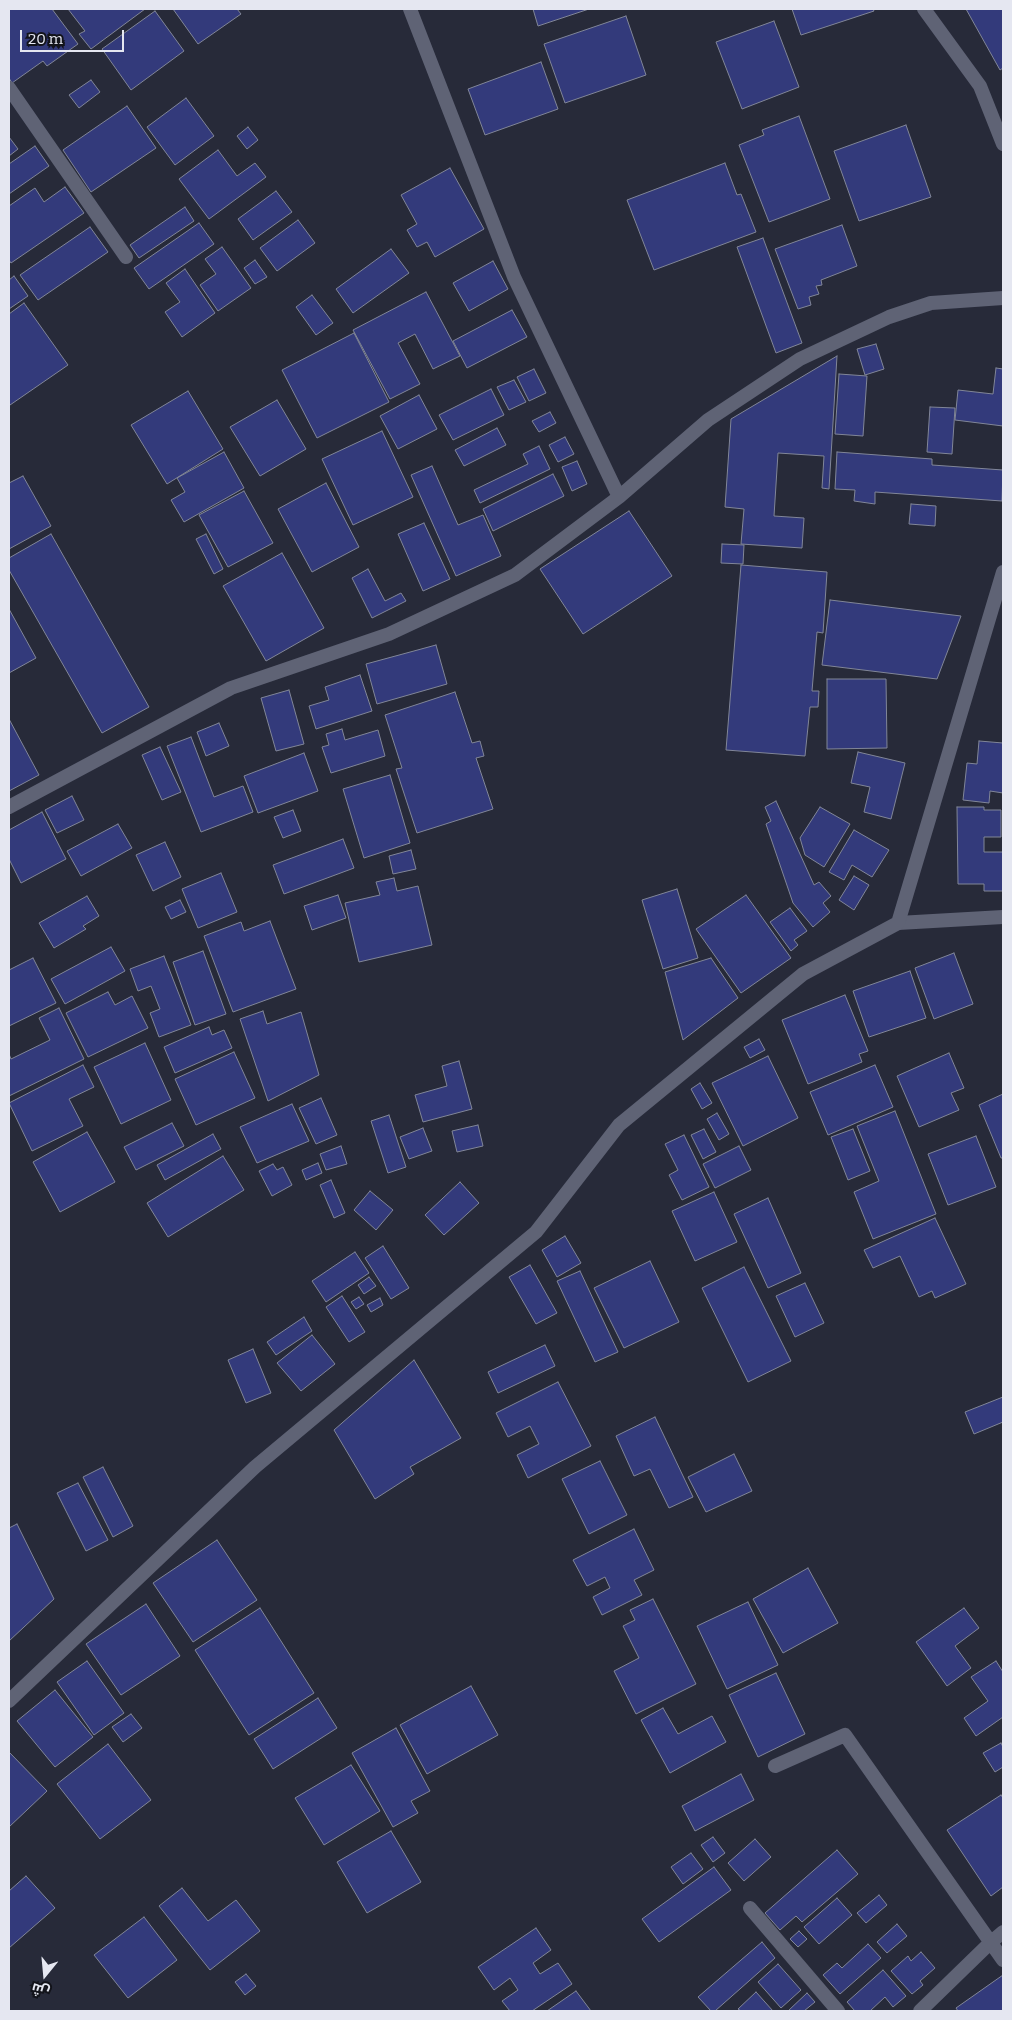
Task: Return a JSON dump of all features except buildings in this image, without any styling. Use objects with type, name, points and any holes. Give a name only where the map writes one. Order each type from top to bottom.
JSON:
[{"type":"street","points":[[410,9],[514,277],[619,497]]},
{"type":"street","points":[[924,9],[980,86],[1003,144]]},
{"type":"street","points":[[9,88],[126,257]]},
{"type":"street","points":[[9,807],[231,688],[389,634],[515,575],[619,497],[708,420],[800,359],[889,316],[931,303],[1003,298]]},
{"type":"street","points":[[898,923],[1003,572]]},
{"type":"street","points":[[9,1701],[255,1467],[536,1232],[619,1124],[803,974],[898,923],[1003,917]]},
{"type":"street","points":[[775,1766],[845,1734],[1003,1960]]},
{"type":"street","points":[[750,1908],[838,2011]]},
{"type":"street","points":[[920,2011],[1003,1932]]}]
